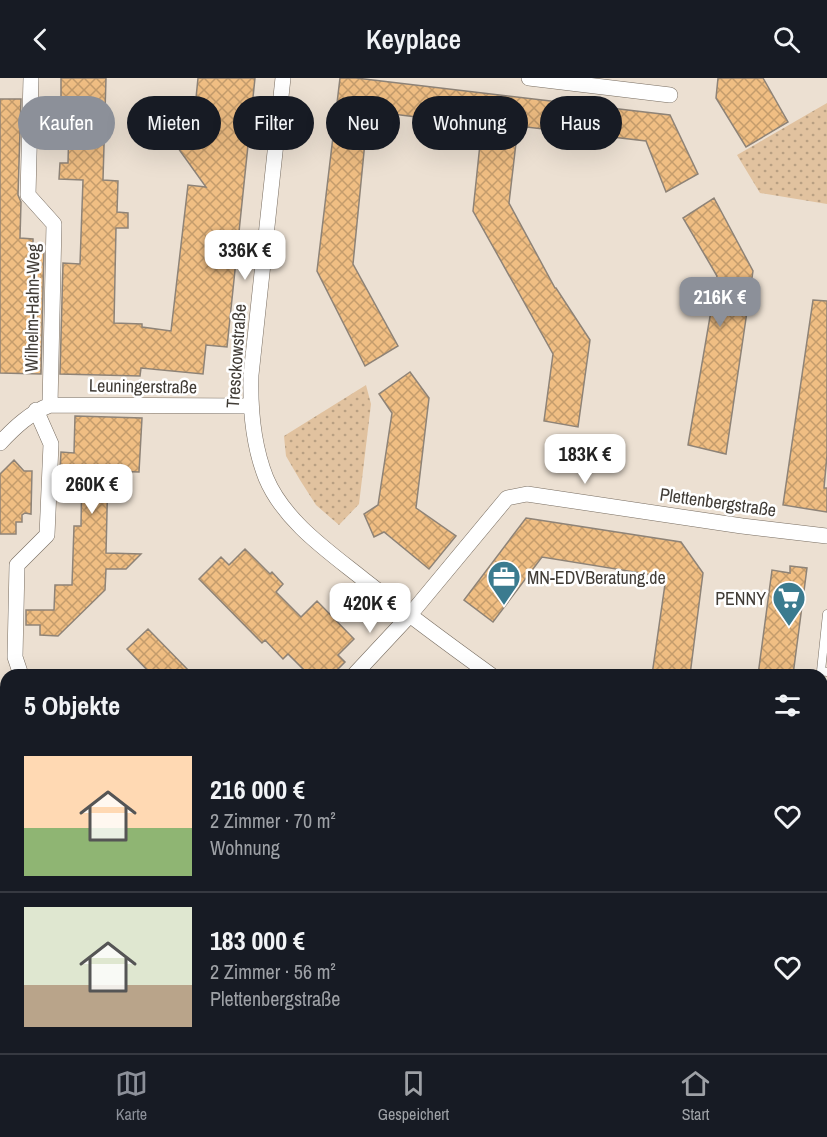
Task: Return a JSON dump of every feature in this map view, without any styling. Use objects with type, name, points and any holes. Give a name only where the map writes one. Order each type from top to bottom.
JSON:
[{"type":"street","name":"Wilhelm-Hahn-Weg","points":[[31,78],[28,195],[54,224],[43,408]]},
{"type":"street","name":"Tresckowstraße","points":[[283,78],[251,375],[250,406],[254,435],[267,479],[288,513],[311,537],[410,616],[483,669]]},
{"type":"street","points":[[529,78],[670,95]]},
{"type":"street","name":"Leuningerstraße","points":[[43,408],[250,406]]},
{"type":"street","points":[[0,443],[17,425],[43,408],[51,444],[47,535],[17,565],[15,657],[19,669]]},
{"type":"street","name":"Plettenbergstraße","points":[[360,669],[410,616],[507,498],[527,494],[742,526],[827,536]]},
{"type":"lane","points":[[820,669],[827,614]]},
{"type":"green space","points":[[827,103],[827,204],[760,193],[737,155]]},
{"type":"green space","points":[[366,385],[371,404],[359,504],[339,525],[316,505],[300,480],[286,456],[284,436]]},
{"type":"building","points":[[61,78],[106,78],[105,96],[61,96]]},
{"type":"building","points":[[198,78],[255,78],[253,96],[233,96],[233,150],[248,150],[227,347],[206,345],[203,374],[141,368],[140,376],[60,374],[63,263],[80,264],[83,180],[59,179],[60,163],[68,163],[68,150],[104,150],[103,180],[118,181],[117,212],[128,213],[128,228],[116,228],[114,323],[142,324],[142,327],[171,331],[188,185],[206,187],[179,150],[221,150],[221,96],[196,96]]},
{"type":"building","points":[[340,78],[356,78],[509,96],[412,96],[412,116],[400,115],[400,96],[338,96]]},
{"type":"building","points":[[718,78],[763,78],[788,122],[746,147],[716,98]]},
{"type":"building","points":[[528,98],[540,100],[540,129],[528,127]]},
{"type":"building","points":[[0,99],[18,99],[20,238],[33,239],[33,248],[44,248],[41,374],[0,373]]},
{"type":"building","points":[[622,109],[670,115],[698,174],[666,192],[646,141],[622,138]]},
{"type":"building","points":[[331,150],[364,150],[353,264],[398,346],[365,366],[317,271]]},
{"type":"building","points":[[479,150],[515,150],[509,203],[555,288],[590,340],[578,427],[544,421],[553,354],[473,211]]},
{"type":"building","points":[[714,198],[753,271],[726,454],[688,445],[717,276],[683,218]]},
{"type":"building","points":[[813,300],[827,301],[827,455],[824,488],[827,488],[827,512],[783,505]]},
{"type":"building","points":[[410,372],[429,398],[416,508],[456,536],[429,569],[384,532],[374,537],[364,514],[378,505],[392,413],[379,394]]},
{"type":"building","points":[[75,416],[142,418],[139,472],[108,471],[106,553],[141,554],[126,569],[106,569],[105,590],[58,636],[40,635],[40,625],[26,625],[26,610],[54,610],[55,585],[72,585],[74,526],[81,526],[82,470],[60,469],[61,452],[74,453]]},
{"type":"building","points":[[14,460],[24,471],[32,471],[31,514],[25,513],[22,515],[22,522],[16,522],[16,534],[0,534],[0,474]]},
{"type":"building","points":[[526,518],[681,542],[703,573],[691,669],[653,669],[666,577],[542,557],[493,622],[464,600]]},
{"type":"building","points":[[245,549],[283,584],[276,592],[301,617],[317,601],[354,639],[338,655],[345,662],[338,669],[303,669],[288,654],[283,659],[265,640],[262,643],[199,579],[221,557],[229,565]]},
{"type":"building","points":[[790,566],[807,568],[794,669],[759,669],[772,570],[790,573]]},
{"type":"building","points":[[148,629],[187,669],[146,669],[127,649]]},
{"type":"place","name":"MN-EDVBeratung.de","points":[[504,606]]},
{"type":"place","name":"PENNY","points":[[789,627]]}]
